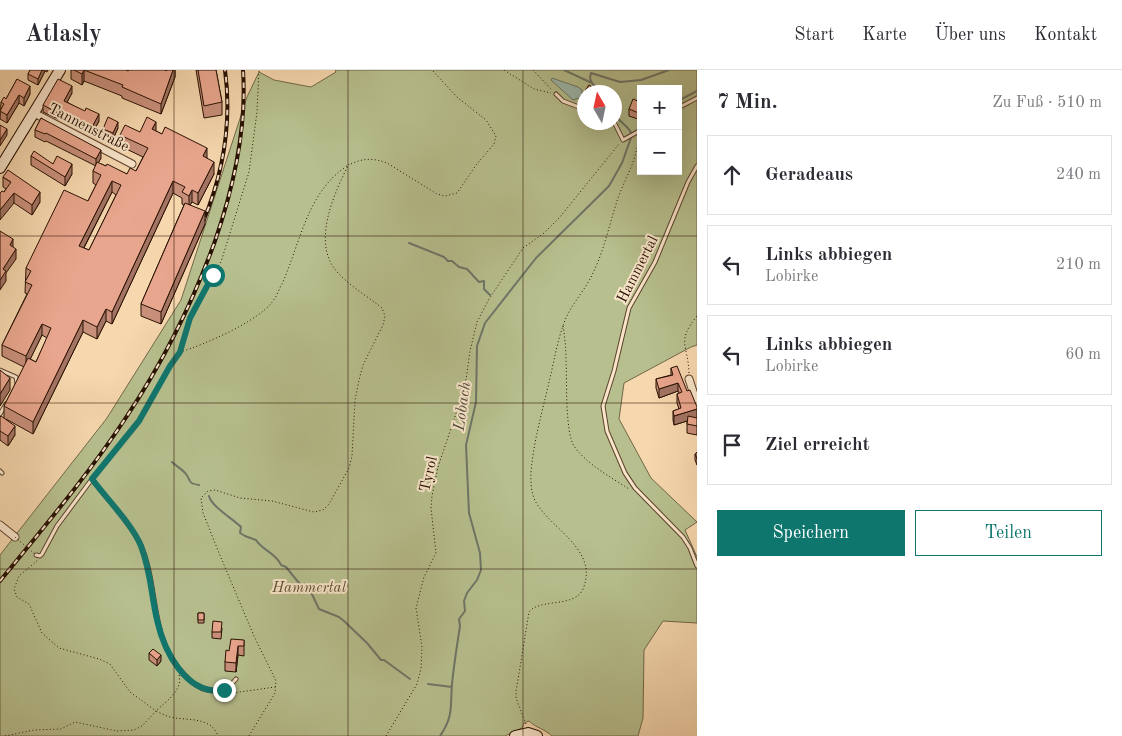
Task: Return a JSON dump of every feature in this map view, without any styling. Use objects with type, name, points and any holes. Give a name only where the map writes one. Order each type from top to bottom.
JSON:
[{"type":"main road","points":[[0,168],[60,70]]},
{"type":"main road","points":[[515,736],[533,735]]},
{"type":"street","name":"Tannenstraße","points":[[34,113],[132,164]]},
{"type":"street","points":[[689,378],[697,404]]},
{"type":"street","points":[[0,525],[15,537]]},
{"type":"lane","points":[[556,94],[563,101],[577,106]]},
{"type":"lane","points":[[682,106],[697,98]]},
{"type":"lane","points":[[618,130],[623,140],[637,133]]},
{"type":"lane","name":"Hammertal","points":[[697,166],[688,182],[664,244],[629,308],[614,371],[603,406],[607,432],[625,473],[635,488],[683,537],[690,548],[697,566]]},
{"type":"lane","points":[[0,370],[16,377],[18,383],[16,387]]},
{"type":"lane","points":[[0,414],[9,400]]},
{"type":"lane","points":[[36,555],[40,556],[42,554],[57,526],[92,479],[141,545],[150,574],[158,626],[175,665],[195,684],[215,691],[229,688],[236,679]]},
{"type":"path","points":[[92,479],[139,421],[180,352],[190,318],[209,280],[221,262],[249,172],[257,112],[258,70]]},
{"type":"path","points":[[180,352],[192,349],[243,324],[270,305],[291,263],[312,207],[336,174],[349,164],[363,159],[380,160],[437,194],[445,196],[457,193],[476,165],[494,144],[496,136],[486,120],[457,97],[432,70]]},
{"type":"path","points":[[504,70],[534,89],[556,94]]},
{"type":"path","points":[[533,70],[556,94]]},
{"type":"path","name":"Tyrol","points":[[386,736],[413,690],[421,669],[422,647],[416,608],[424,577],[436,553],[431,508],[432,496],[438,467],[465,387],[470,351],[477,322],[489,299],[523,248],[544,233],[560,217],[623,140]]},
{"type":"path","points":[[533,735],[516,698],[529,612],[536,607],[574,598],[583,588],[586,577],[583,558],[578,548],[536,504],[531,483],[531,470],[536,437],[563,325],[591,277],[600,257],[618,197],[630,170],[637,146]]},
{"type":"path","points":[[249,736],[272,701],[276,687],[274,675],[254,636],[212,538],[203,513],[201,498],[208,490],[215,490],[240,498],[266,500],[314,512],[321,511],[329,504],[348,472],[352,456],[353,416],[359,380],[364,365],[380,333],[385,316],[382,308],[338,272],[330,261],[326,248],[327,227],[335,194],[349,164]]},
{"type":"path","points":[[689,378],[684,340],[688,328],[697,316]]},
{"type":"path","points":[[563,325],[568,420],[574,446],[594,466],[634,492]]},
{"type":"path","points":[[15,537],[39,559],[19,576],[14,589],[17,597],[29,604],[42,633],[59,648],[110,664],[130,692],[156,711],[165,716],[190,718],[204,722],[216,730],[218,736]]},
{"type":"path","points":[[5,736],[34,730],[60,729],[75,722],[117,731],[134,730],[142,726],[180,685],[179,669]]},
{"type":"path","points":[[229,688],[233,693],[276,687]]},
{"type":"green space","points":[[335,70],[697,70],[697,345],[624,383],[619,419],[651,478],[697,522],[685,530],[697,557],[697,623],[663,621],[644,650],[643,718],[638,736],[552,736],[529,721],[524,723],[522,728],[505,736],[0,736],[0,555],[107,418],[181,300],[247,97],[259,72],[274,80],[311,87],[336,72]]},
{"type":"shaded area","points":[[552,78],[577,87],[577,99],[573,100],[551,80]]},
{"type":"building","points":[[30,70],[42,70],[38,79],[28,74]]},
{"type":"building","points":[[74,70],[84,70],[82,74]]},
{"type":"building","points":[[84,70],[173,70],[161,104],[122,87],[123,85]]},
{"type":"building","points":[[198,70],[216,70],[222,102],[204,106]]},
{"type":"building","points":[[17,79],[30,86],[24,98],[19,95],[7,115],[0,111],[4,104],[1,102],[4,97],[6,99]]},
{"type":"building","points":[[58,79],[72,86],[64,101],[85,111],[86,108],[99,114],[92,127],[59,110],[58,113],[43,105]]},
{"type":"building","points":[[633,99],[637,101],[637,112],[629,109]]},
{"type":"building","points":[[108,117],[118,122],[113,133],[103,129]]},
{"type":"building","points":[[147,117],[156,122],[152,129],[162,134],[165,127],[207,148],[203,156],[214,162],[198,193],[192,190],[189,196],[182,192],[185,187],[173,181],[112,312],[106,309],[97,327],[83,320],[33,422],[4,406],[28,358],[36,362],[51,328],[42,324],[26,356],[2,345],[32,285],[25,282],[31,271],[26,268],[64,190],[88,201],[101,175],[93,171],[97,162],[106,166],[107,164],[127,174],[130,168],[136,171],[148,148],[120,135],[125,125],[140,132]],"holes":[[[112,181],[121,185],[89,250],[79,246]]]},
{"type":"building","points":[[41,118],[101,150],[96,159],[46,133],[35,130]]},
{"type":"building","points":[[0,125],[7,129],[0,140]]},
{"type":"building","points":[[34,151],[53,164],[57,156],[72,164],[65,177],[31,156]]},
{"type":"building","points":[[8,170],[40,192],[32,205],[14,193],[0,210],[0,193],[4,192],[11,182],[3,177]]},
{"type":"building","points":[[185,203],[205,211],[161,312],[141,304]]},
{"type":"building","points":[[0,231],[13,239],[10,245],[16,249],[3,269],[6,271],[0,280]]},
{"type":"building","points":[[677,366],[687,391],[690,390],[697,409],[674,416],[673,411],[681,408],[677,394],[682,392],[678,383],[659,389],[656,379],[673,375],[671,368]]},
{"type":"building","points":[[0,370],[10,378],[0,394]]},
{"type":"building","points":[[1,416],[15,426],[8,436],[0,431]]},
{"type":"building","points":[[688,416],[697,418],[697,426],[687,424]]},
{"type":"building","points":[[198,613],[204,613],[204,620],[198,620]]},
{"type":"building","points":[[213,621],[222,622],[221,632],[212,632]]},
{"type":"building","points":[[231,639],[244,640],[244,646],[238,646],[236,663],[225,662],[226,650],[229,651]]},
{"type":"building","points":[[153,649],[161,655],[157,660],[149,653]]},
{"type":"waterway","points":[[564,70],[594,85]]},
{"type":"waterway","points":[[592,83],[591,73],[620,82],[641,80],[669,70]]},
{"type":"waterway","name":"Lobach","points":[[682,99],[697,91]]},
{"type":"waterway","points":[[622,123],[632,135]]},
{"type":"waterway","name":"Lobach","points":[[440,736],[448,722],[450,711],[460,626],[459,619],[465,611],[464,601],[467,593],[477,580],[481,570],[480,553],[469,513],[466,445],[476,402],[477,346],[485,323],[536,258],[609,186],[622,163],[632,135]]},
{"type":"waterway","points":[[409,243],[444,257],[459,267],[467,269],[479,282],[484,281],[484,289],[490,295]]},
{"type":"waterway","points":[[172,462],[185,472],[191,483],[199,485]]},
{"type":"waterway","points":[[209,496],[218,508],[241,527],[240,533],[256,540],[281,565],[286,567],[299,583],[310,590],[319,609],[339,617],[367,643],[381,660],[384,660],[410,679]]},
{"type":"waterway","points":[[428,684],[452,687]]},
{"type":"railway","points":[[203,222],[216,185],[224,148],[227,109],[225,70]]},
{"type":"railway","points":[[0,581],[66,500],[112,438],[153,374],[187,309],[215,241],[238,157],[243,114],[243,70]]},
{"type":"route","points":[[213,275],[190,318],[180,352],[139,421],[92,479],[141,545],[150,574],[158,626],[175,665],[190,680],[202,688],[215,691],[224,690]]}]
